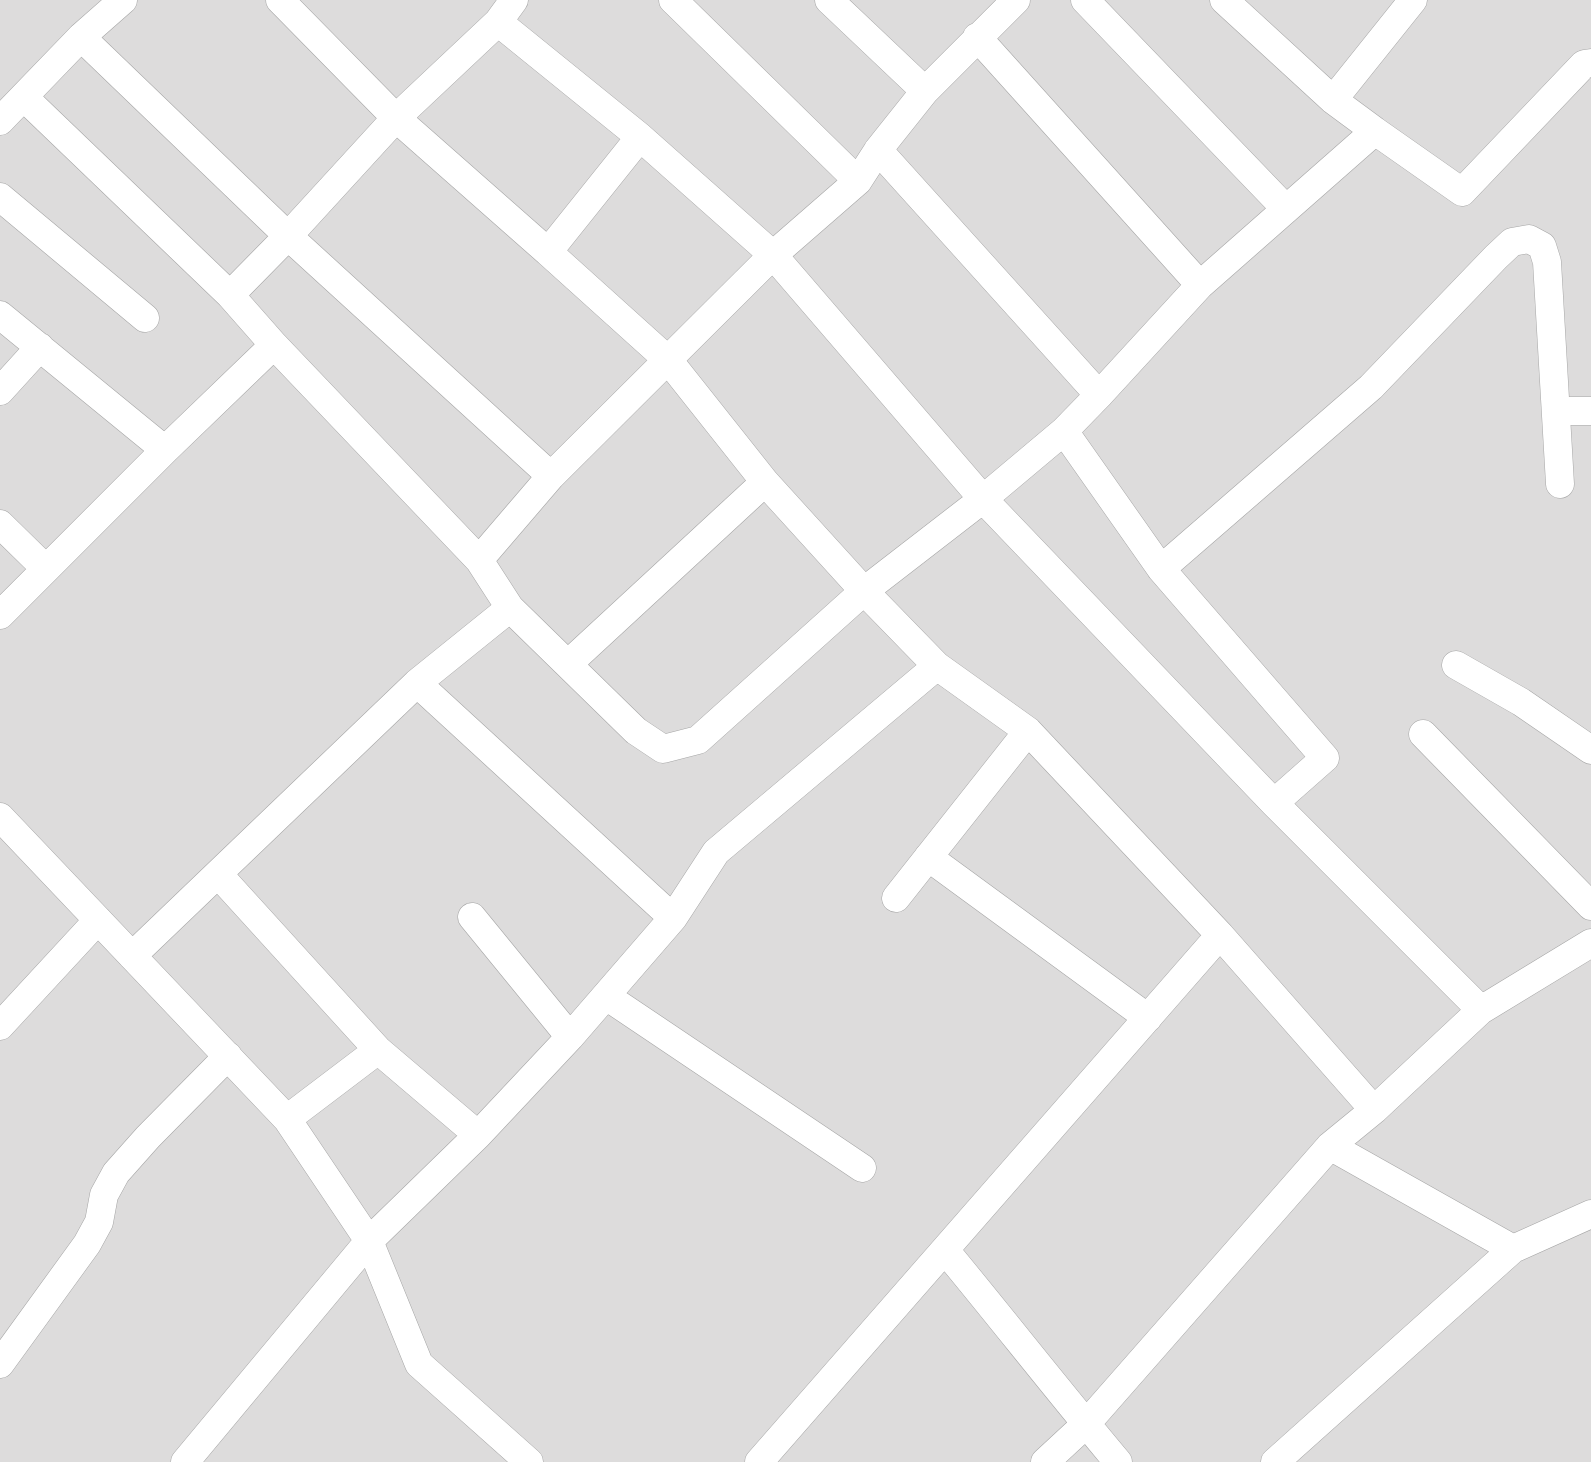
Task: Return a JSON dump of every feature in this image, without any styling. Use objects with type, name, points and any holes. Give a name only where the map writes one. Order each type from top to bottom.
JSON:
[{"type":"street","points":[[280,0],[396,118],[668,361],[765,482],[864,591],[938,666],[1028,731],[1220,935],[1374,1110]]},
{"type":"street","points":[[230,295],[288,236],[396,118],[498,22],[514,0]]},
{"type":"street","points":[[673,0],[858,181]]},
{"type":"street","points":[[829,0],[924,91]]},
{"type":"street","points":[[479,560],[551,476],[773,255],[858,181],[878,150],[924,91],[1016,0]]},
{"type":"street","points":[[1085,0],[1286,209]]},
{"type":"street","points":[[1224,0],[1333,100],[1462,192],[1584,64],[1591,63]]},
{"type":"street","points":[[1333,100],[1414,0]]},
{"type":"street","points":[[0,121],[120,1]]},
{"type":"street","points":[[498,22],[640,137],[773,255],[982,498],[1274,803],[1481,1010]]},
{"type":"street","points":[[81,38],[288,236],[551,476]]},
{"type":"street","points":[[977,38],[1200,286]]},
{"type":"street","points":[[32,105],[230,295],[274,345],[479,560],[510,608],[636,731],[663,749],[698,740],[864,591],[1064,431],[1099,396],[1200,286],[1375,131]]},
{"type":"street","points":[[548,252],[640,137]]},
{"type":"street","points":[[878,150],[1099,396]]},
{"type":"street","points":[[0,197],[145,318]]},
{"type":"street","points":[[1161,569],[1371,387],[1512,242],[1529,239],[1542,246],[1548,262],[1560,484]]},
{"type":"street","points":[[0,315],[165,450]]},
{"type":"street","points":[[0,615],[165,450],[274,345]]},
{"type":"street","points":[[0,390],[40,347]]},
{"type":"street","points":[[1557,411],[1591,411]]},
{"type":"street","points":[[1064,431],[1161,569],[1325,758],[1274,803]]},
{"type":"street","points":[[568,664],[765,482]]},
{"type":"street","points":[[0,524],[46,569]]},
{"type":"street","points":[[132,956],[417,683],[510,608]]},
{"type":"street","points":[[1456,665],[1521,702],[1591,750]]},
{"type":"street","points":[[185,1462],[369,1241],[478,1135],[606,996],[673,918],[716,852],[938,666]]},
{"type":"street","points":[[417,683],[673,918]]},
{"type":"street","points":[[896,898],[1028,731]]},
{"type":"street","points":[[1423,734],[1591,906]]},
{"type":"street","points":[[0,818],[287,1119],[369,1241],[419,1364],[529,1462]]},
{"type":"street","points":[[928,857],[1148,1018]]},
{"type":"street","points":[[218,874],[378,1050],[478,1135]]},
{"type":"street","points":[[472,917],[570,1037]]},
{"type":"street","points":[[0,1026],[98,920]]},
{"type":"street","points":[[759,1462],[1220,935]]},
{"type":"street","points":[[1045,1462],[1086,1424],[1330,1146],[1374,1110],[1481,1010],[1591,943]]},
{"type":"street","points":[[606,996],[862,1168]]},
{"type":"street","points":[[287,1119],[378,1050]]},
{"type":"street","points":[[0,1364],[87,1244],[99,1222],[104,1195],[116,1173],[148,1137],[228,1056]]},
{"type":"street","points":[[1330,1146],[1513,1249]]},
{"type":"street","points":[[1275,1462],[1513,1249],[1591,1214]]},
{"type":"street","points":[[945,1250],[1118,1462]]},
{"type":"shaded area","points":[[0,0],[1591,0],[1591,1462],[0,1462]]}]
